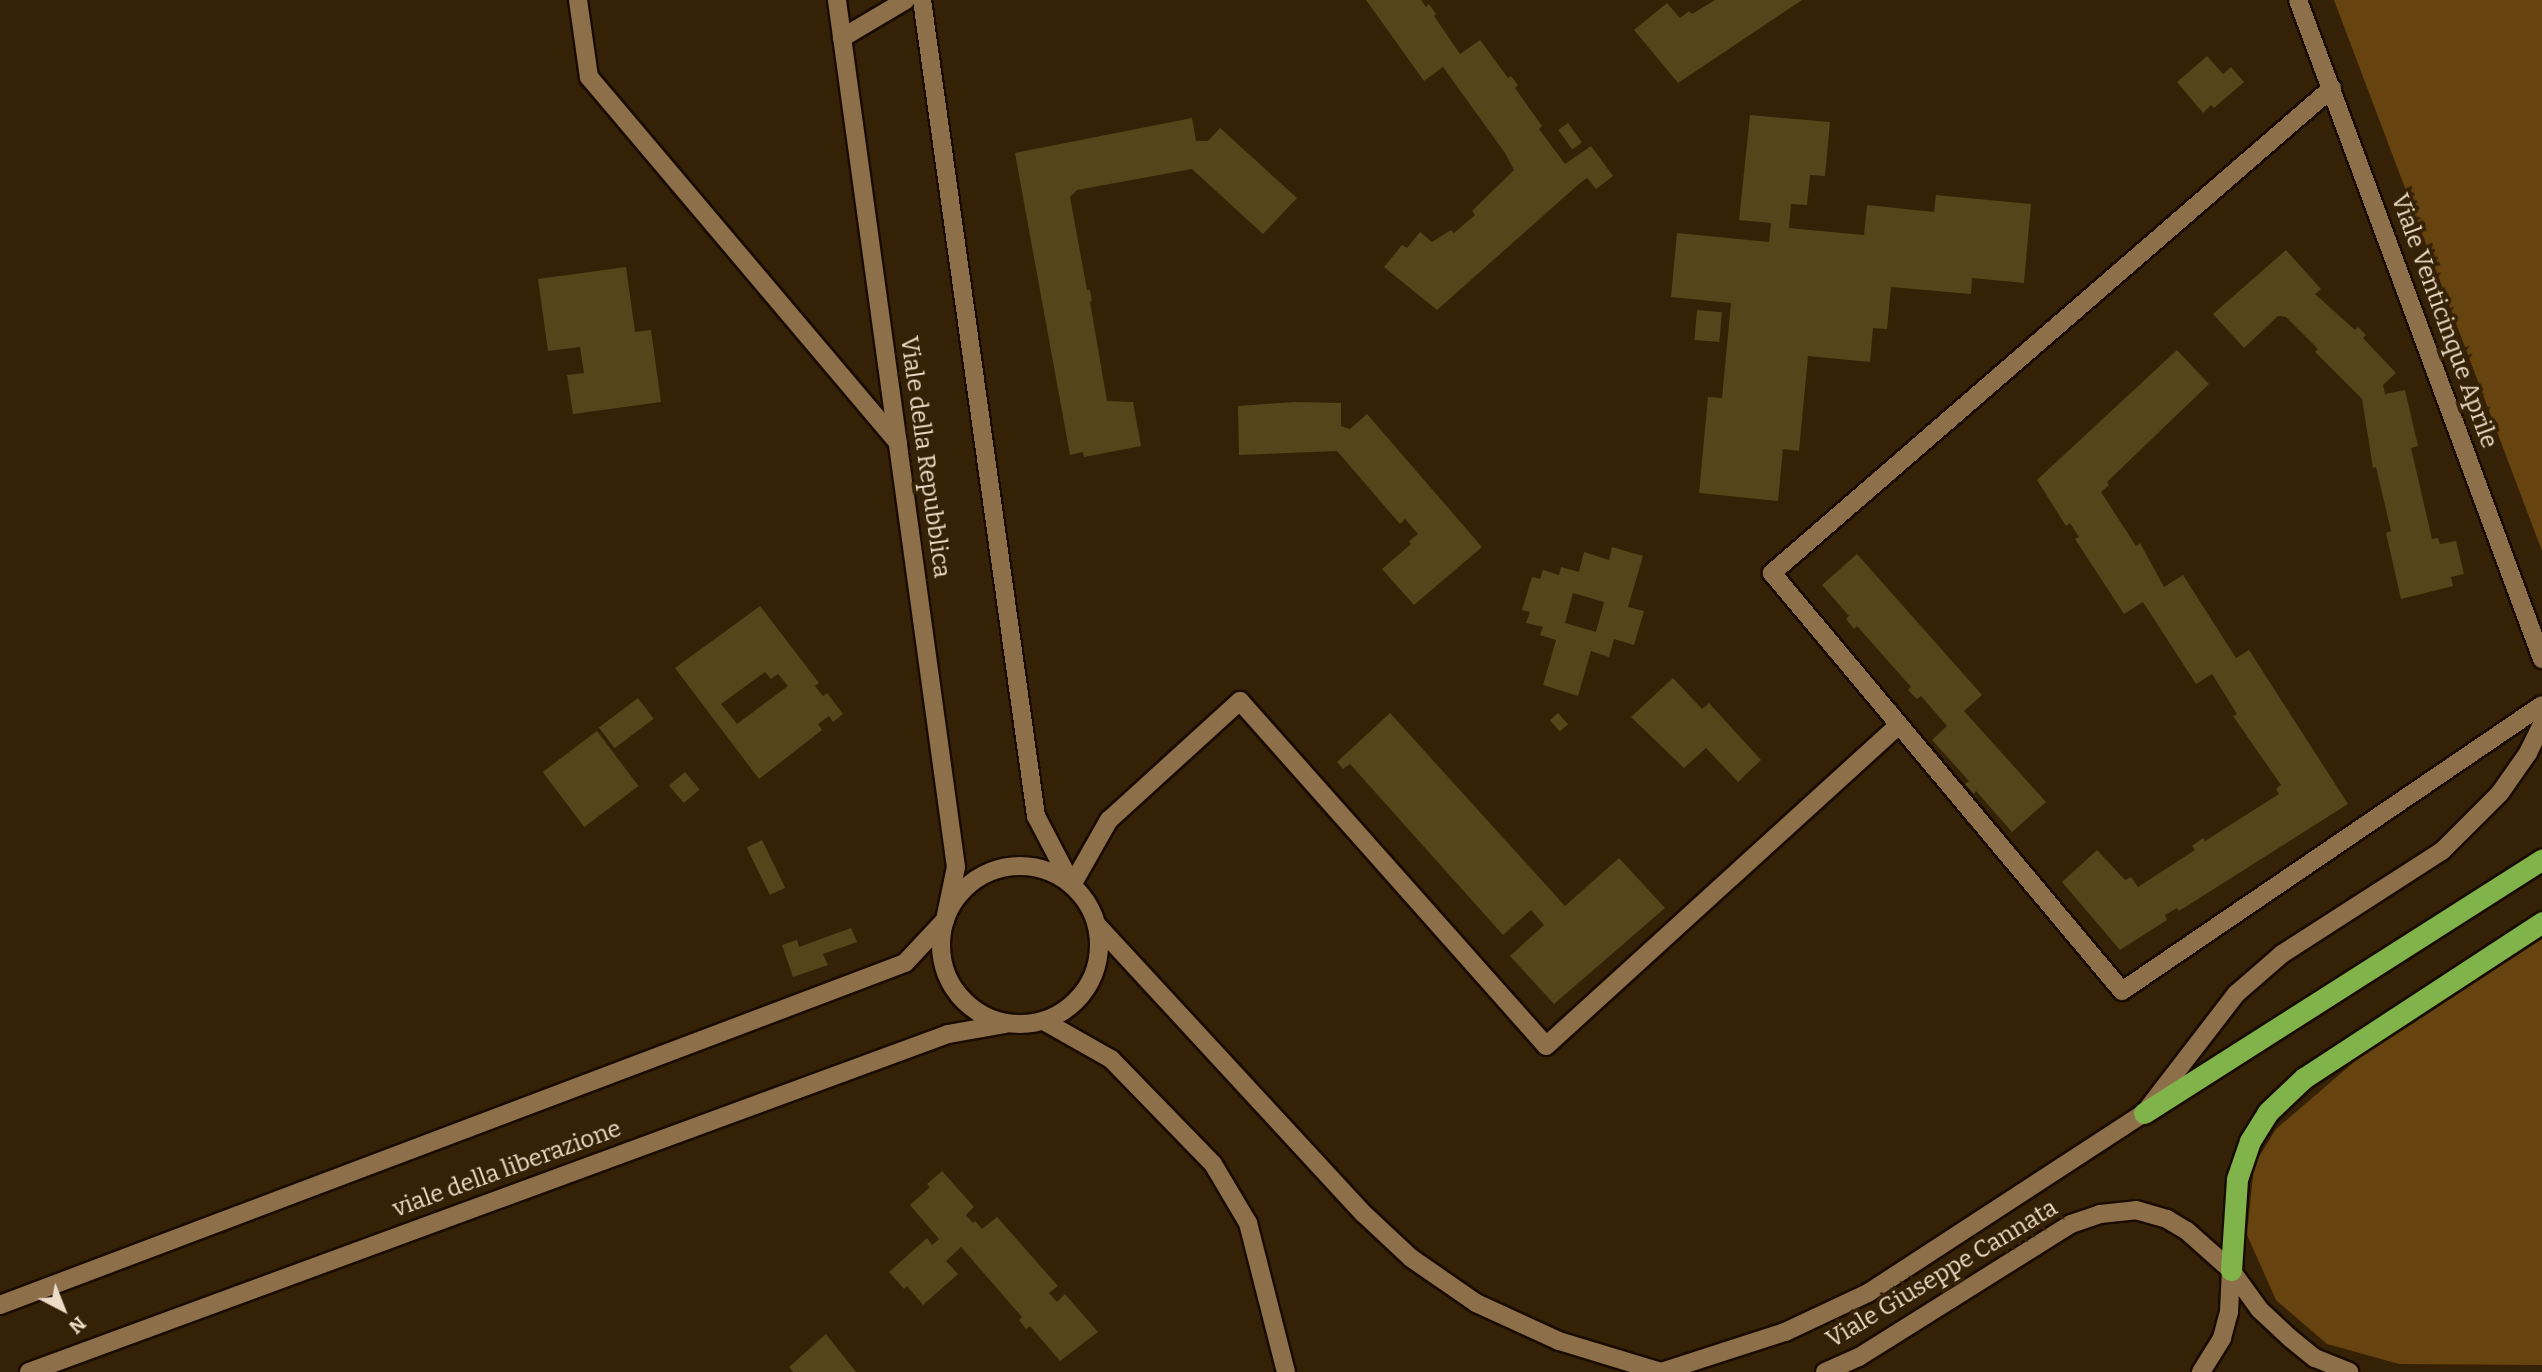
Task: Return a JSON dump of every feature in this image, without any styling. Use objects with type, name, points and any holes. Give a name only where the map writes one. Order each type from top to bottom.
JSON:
[{"type":"highway","points":[[2144,1113],[2542,859]]},
{"type":"highway","points":[[2231,1270],[2237,1179],[2250,1141],[2268,1112],[2304,1078],[2542,922]]},
{"type":"street","points":[[578,0],[589,77],[898,443]]},
{"type":"street","name":"Viale della Repubblica","points":[[837,0],[956,867],[945,919]]},
{"type":"street","points":[[842,38],[906,0]]},
{"type":"street","points":[[922,0],[1036,816],[1072,885],[1088,904],[1097,925],[1100,949],[1095,973],[1074,1002],[1044,1021],[1006,1024],[979,1014],[959,997],[945,973],[940,947],[945,919],[957,897],[976,879],[1000,869],[1026,866],[1051,872],[1072,885]]},
{"type":"street","name":"Viale Venticinque Aprile","points":[[2298,0],[2542,659]]},
{"type":"street","points":[[2332,88],[1772,573],[2122,991],[2542,705]]},
{"type":"street","points":[[1072,885],[1110,820],[1240,701],[1546,1046],[1899,724]]},
{"type":"street","points":[[1097,925],[1364,1214],[1411,1258],[1476,1303],[1559,1341],[1660,1372],[1785,1332],[1868,1293],[2144,1113],[2236,994],[2282,954],[2442,851],[2500,793],[2528,753],[2542,724]]},
{"type":"street","name":"viale della liberazione","points":[[0,1305],[905,963],[945,919]]},
{"type":"street","points":[[1044,1021],[1111,1059],[1213,1164],[1248,1223],[1286,1372]]},
{"type":"street","name":"viale della liberazione","points":[[29,1372],[948,1034],[1006,1024]]},
{"type":"street","name":"Viale Giuseppe Cannata","points":[[1825,1372],[1859,1357],[2071,1224],[2100,1214],[2136,1210],[2167,1219],[2212,1251],[2231,1270],[2260,1310],[2290,1338],[2315,1358],[2349,1372]]},
{"type":"street","points":[[2201,1372],[2222,1338],[2229,1312],[2231,1270]]},
{"type":"shaded area","points":[[2334,0],[2542,0],[2542,551]]},
{"type":"shaded area","points":[[2542,938],[2542,1365],[2399,1364],[2327,1344],[2276,1300],[2247,1235],[2254,1165],[2276,1129],[2361,1056]]},
{"type":"building","points":[[1366,0],[1421,0],[1426,7],[1429,4],[1460,54],[1480,40],[1508,78],[1511,76],[1518,85],[1515,88],[1542,126],[1539,129],[1565,164],[1591,146],[1613,176],[1596,189],[1587,178],[1579,184],[1437,310],[1384,267],[1402,245],[1407,248],[1420,232],[1432,242],[1451,230],[1454,233],[1475,215],[1472,211],[1514,170],[1505,153],[1443,67],[1424,81]]},
{"type":"building","points":[[1715,0],[1802,0],[1678,83],[1634,30],[1667,3],[1680,18],[1689,11],[1692,14]]},
{"type":"building","points":[[2207,56],[2223,74],[2231,67],[2244,82],[2214,108],[2211,105],[2203,113],[2177,82]]},
{"type":"building","points":[[1750,115],[1830,122],[1825,176],[1810,175],[1807,205],[1791,204],[1789,228],[1864,235],[1867,205],[1934,212],[1936,195],[2031,204],[2024,283],[1972,278],[1971,294],[1891,287],[1887,329],[1873,328],[1870,362],[1808,356],[1799,451],[1783,449],[1778,501],[1699,493],[1708,397],[1722,398],[1731,303],[1671,297],[1677,233],[1769,242],[1771,223],[1739,220]]},
{"type":"building","points":[[1192,118],[1196,141],[1208,141],[1220,128],[1297,198],[1263,234],[1192,169],[1077,190],[1070,197],[1087,290],[1090,290],[1092,301],[1090,302],[1107,401],[1133,402],[1141,446],[1084,457],[1083,452],[1070,455],[1015,153]]},
{"type":"building","points":[[1568,123],[1582,142],[1572,149],[1558,130]]},
{"type":"building","points":[[2286,250],[2321,289],[2315,294],[2355,330],[2358,327],[2366,335],[2363,338],[2396,373],[2383,385],[2385,394],[2405,390],[2418,446],[2411,448],[2432,539],[2438,538],[2440,544],[2456,541],[2464,574],[2451,577],[2453,586],[2401,599],[2386,533],[2391,531],[2376,467],[2373,468],[2362,399],[2315,352],[2318,349],[2286,317],[2278,316],[2244,348],[2213,314]]},
{"type":"building","points":[[626,267],[635,332],[651,330],[661,402],[573,414],[567,375],[584,373],[580,347],[548,351],[538,279]]},
{"type":"building","points":[[1697,310],[1722,312],[1719,342],[1694,340]]},
{"type":"building","points":[[2177,350],[2209,384],[2107,482],[2109,485],[2101,492],[2136,546],[2140,543],[2164,587],[2183,575],[2236,658],[2249,650],[2348,804],[2179,911],[2177,908],[2165,915],[2167,920],[2120,950],[2062,882],[2097,850],[2125,880],[2131,877],[2138,887],[2195,850],[2192,846],[2203,838],[2205,841],[2279,794],[2276,789],[2281,785],[2233,716],[2237,714],[2212,674],[2196,684],[2143,602],[2124,614],[2075,539],[2079,537],[2070,523],[2066,526],[2037,480]]},
{"type":"building","points":[[1295,402],[1341,403],[1341,426],[1350,429],[1367,414],[1482,547],[1414,605],[1382,569],[1411,544],[1409,541],[1418,534],[1405,519],[1400,524],[1337,451],[1239,455],[1238,406]]},
{"type":"building","points":[[1612,547],[1643,556],[1628,607],[1644,611],[1634,645],[1614,639],[1609,657],[1591,651],[1578,696],[1543,685],[1556,640],[1540,635],[1543,627],[1526,623],[1530,612],[1522,610],[1532,577],[1540,579],[1543,570],[1559,575],[1561,567],[1579,572],[1584,552],[1609,560]],"holes":[[[1573,593],[1604,602],[1596,632],[1565,623]]]},
{"type":"building","points":[[1857,554],[1982,695],[1964,711],[2046,802],[2012,832],[1976,791],[1974,794],[1965,784],[1969,781],[1932,740],[1947,726],[1921,696],[1917,699],[1908,690],[1911,687],[1857,626],[1854,629],[1846,619],[1849,616],[1822,585]]},
{"type":"building","points":[[760,606],[819,683],[815,686],[823,696],[827,693],[843,714],[833,722],[829,716],[818,724],[822,730],[759,779],[675,668]],"holes":[[[765,672],[771,679],[778,674],[788,686],[737,724],[721,704]]]},
{"type":"building","points":[[1673,678],[1702,709],[1709,703],[1761,760],[1738,782],[1706,748],[1684,768],[1631,717]]},
{"type":"building","points":[[638,698],[654,719],[615,748],[599,727]]},
{"type":"building","points":[[1390,713],[1565,906],[1619,858],[1665,908],[1554,1004],[1510,956],[1544,925],[1531,910],[1503,935],[1350,764],[1343,769],[1337,762]]},
{"type":"building","points":[[1558,713],[1568,724],[1560,732],[1550,720]]},
{"type":"building","points":[[597,731],[639,786],[584,827],[543,772]]},
{"type":"building","points":[[685,772],[700,790],[684,803],[669,785]]},
{"type":"building","points":[[762,840],[785,888],[770,895],[747,847]]},
{"type":"building","points":[[851,928],[857,942],[823,954],[828,965],[793,977],[782,945],[797,940],[799,947]]},
{"type":"building","points":[[942,1171],[974,1207],[966,1215],[973,1223],[975,1221],[982,1229],[997,1217],[1058,1286],[1049,1293],[1057,1302],[1065,1294],[1098,1332],[1060,1361],[1030,1326],[1026,1329],[1019,1320],[1022,1317],[961,1247],[946,1261],[958,1274],[923,1305],[907,1286],[904,1289],[889,1272],[927,1238],[932,1245],[939,1239],[910,1205],[930,1187],[927,1184]]},
{"type":"building","points":[[826,1334],[856,1372],[793,1372],[789,1367]]}]
